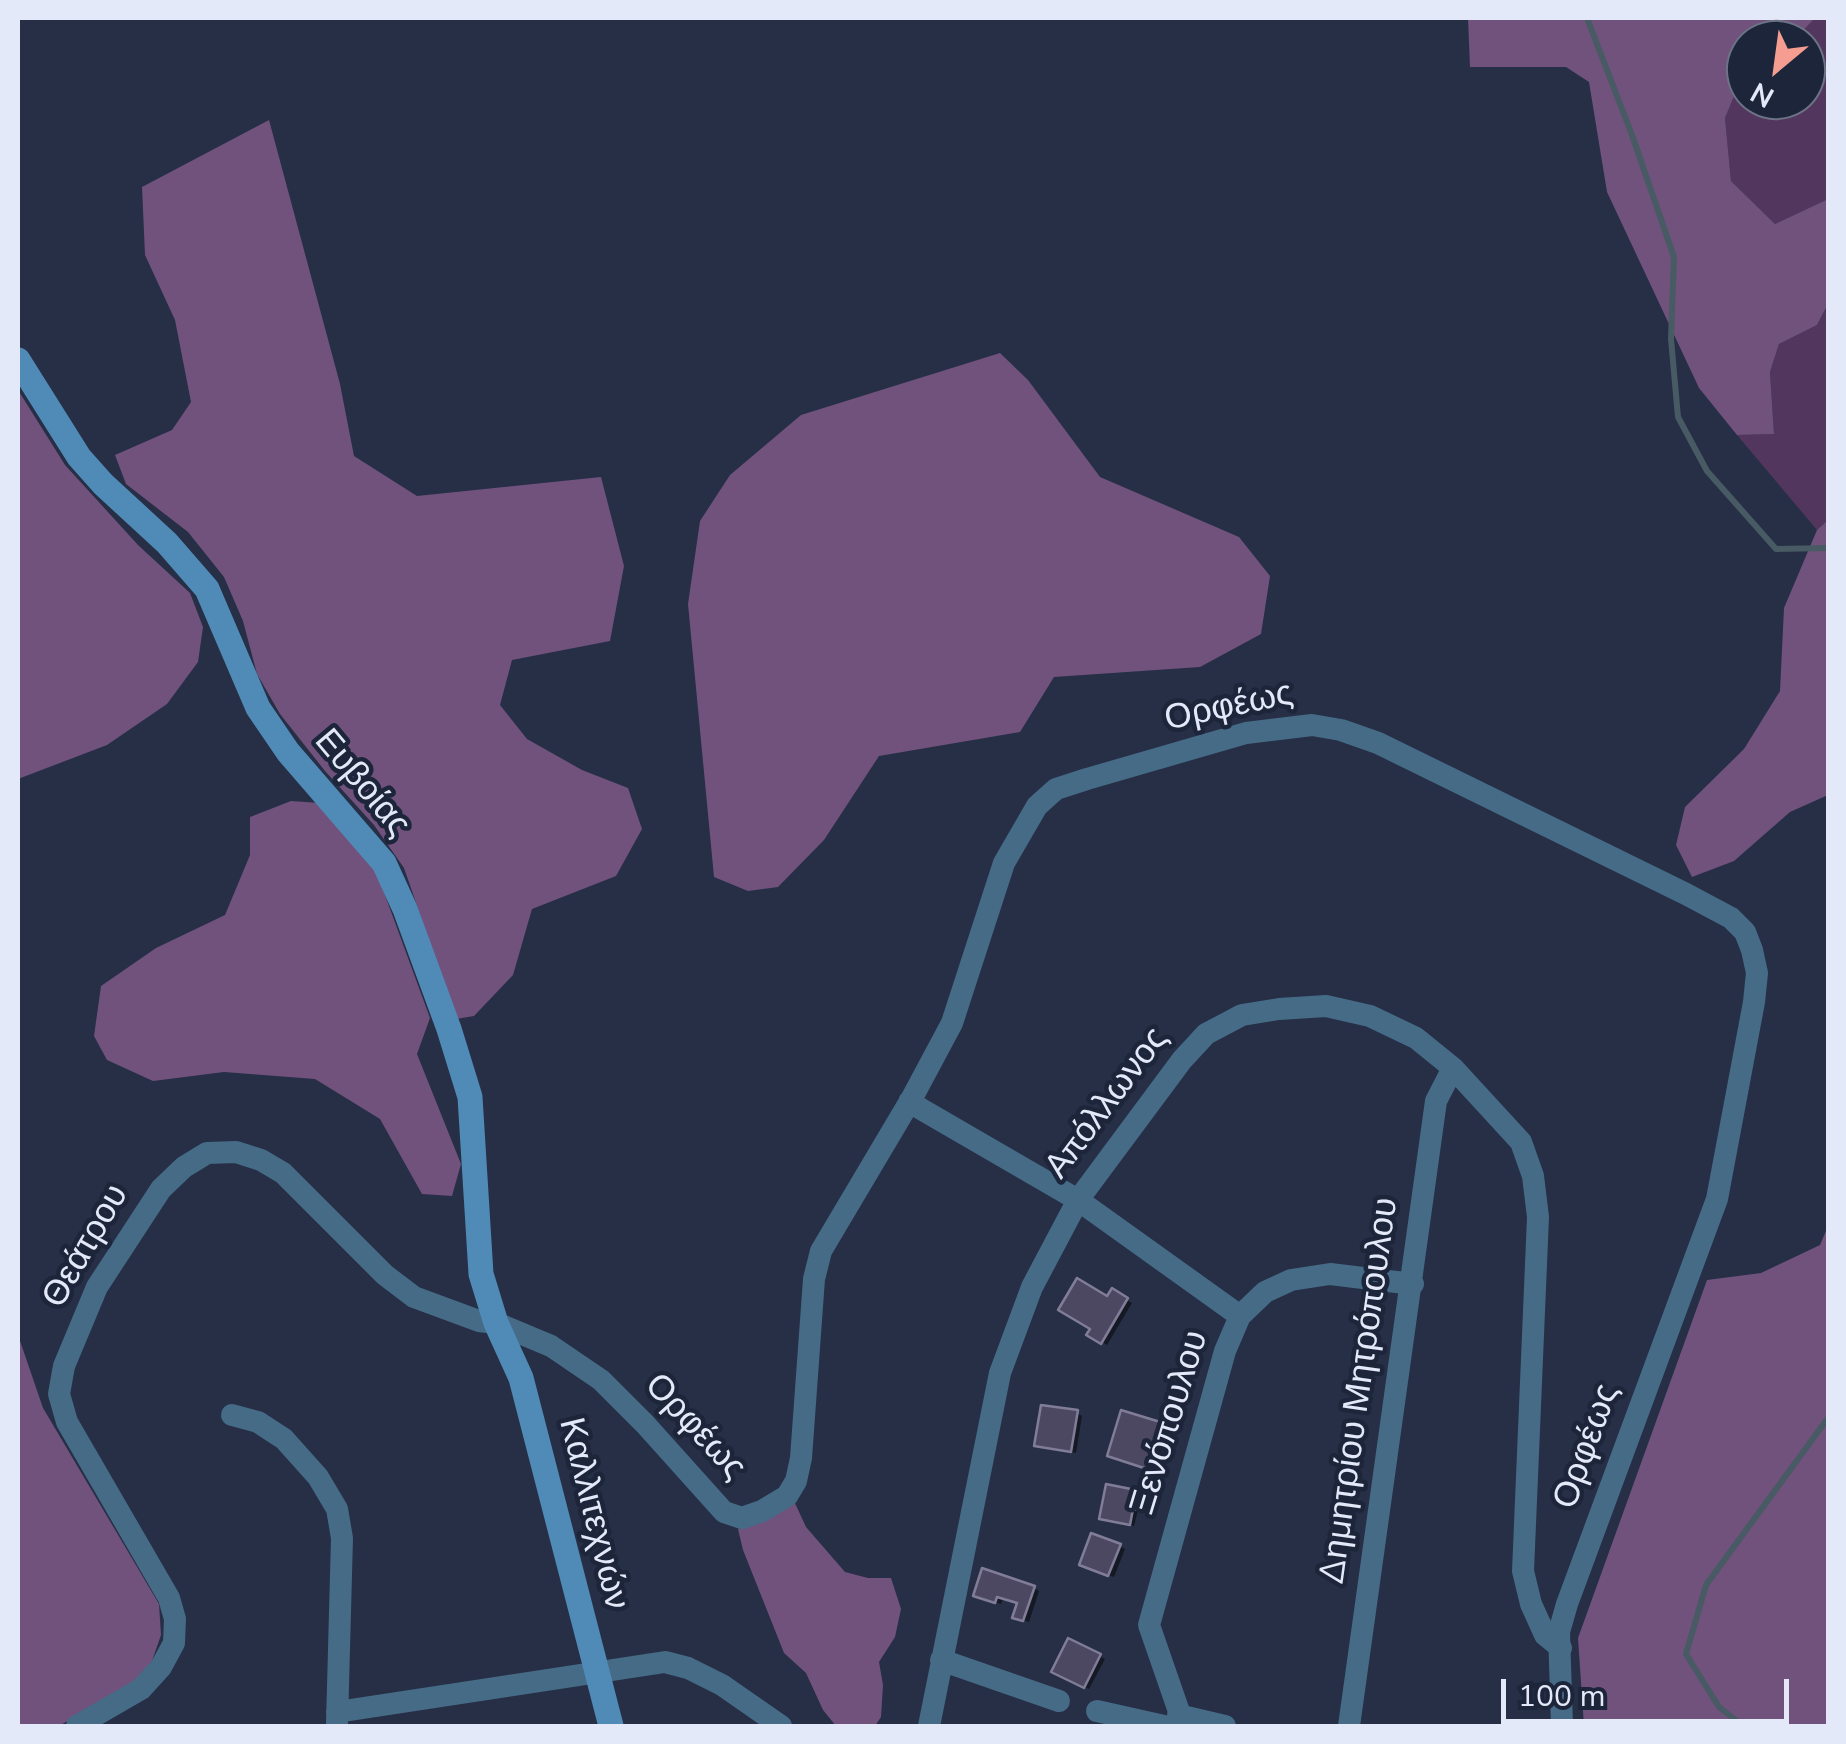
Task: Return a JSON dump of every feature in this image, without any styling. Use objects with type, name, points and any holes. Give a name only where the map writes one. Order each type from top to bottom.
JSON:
[{"type":"street","name":"Ευβοίας","points":[[18,360],[79,456],[206,589],[258,708],[288,752],[384,863],[450,1029],[470,1097],[481,1274],[496,1323]]},
{"type":"street","name":"Ορφέως","points":[[496,1323],[552,1346],[601,1380],[724,1512],[742,1518],[786,1496],[796,1481],[801,1458],[814,1280],[822,1251],[952,1023],[1004,863],[1037,806],[1056,789],[1246,733],[1312,725],[1378,743],[1731,918],[1745,932],[1756,973],[1718,1199],[1567,1604],[1560,1632],[1562,1726]]},
{"type":"street","name":"Απόλλωνος","points":[[930,1726],[1004,1359],[1032,1288],[1078,1200],[1182,1060],[1206,1034],[1242,1015],[1279,1008],[1326,1006],[1370,1016],[1416,1038],[1453,1068],[1521,1142],[1533,1176],[1538,1217],[1522,1571],[1530,1604],[1545,1635],[1561,1648]]},
{"type":"street","name":"Δημητρίου Μητρόπουλου","points":[[1349,1726],[1436,1101],[1453,1068]]},
{"type":"street","points":[[909,1102],[1078,1200],[1240,1316]]},
{"type":"street","name":"Θεάτρου","points":[[89,1724],[141,1689],[162,1667],[174,1643],[176,1620],[170,1598],[67,1422],[60,1394],[64,1366],[97,1287],[162,1189],[184,1167],[207,1153],[236,1152],[261,1160],[283,1173],[385,1276],[414,1297],[479,1321],[496,1323]]},
{"type":"street","name":"Ξενόπουλου","points":[[1175,1723],[1149,1625],[1225,1351],[1240,1316],[1265,1292],[1291,1280],[1330,1274],[1413,1284]]},
{"type":"street","name":"Καλλιτεχνών","points":[[496,1323],[521,1378],[611,1726]]},
{"type":"street","points":[[232,1415],[258,1422],[284,1439],[318,1477],[337,1510],[342,1538],[337,1719],[665,1662],[722,1684],[781,1726]]},
{"type":"street","points":[[941,1660],[1059,1701]]},
{"type":"street","points":[[1097,1710],[1175,1723],[1226,1726]]},
{"type":"shaded area","points":[[1468,18],[1815,18],[1726,20],[1725,118],[1731,181],[1775,224],[1828,199],[1828,304],[1817,325],[1779,344],[1770,372],[1774,434],[1737,435],[1699,388],[1607,192],[1589,82],[1566,67],[1470,67]]},
{"type":"shaded area","points":[[1828,18],[1828,199],[1775,224],[1731,181],[1725,118],[1826,120],[1826,20],[1813,20]]},
{"type":"shaded area","points":[[269,120],[340,384],[354,456],[417,496],[601,477],[624,566],[610,641],[512,660],[500,705],[527,739],[582,770],[628,788],[642,829],[616,876],[532,909],[513,975],[474,1016],[456,1019],[404,868],[374,825],[280,714],[257,674],[243,621],[224,577],[188,532],[126,484],[115,455],[172,430],[191,402],[175,320],[145,255],[142,187]]},
{"type":"shaded area","points":[[1828,304],[1828,520],[1817,530],[1737,435],[1774,434],[1770,372],[1779,344],[1817,325]]},
{"type":"shaded area","points":[[1000,353],[1028,380],[1100,477],[1239,537],[1270,576],[1261,634],[1200,667],[1054,677],[1020,732],[879,756],[824,840],[778,887],[748,891],[714,877],[688,604],[700,521],[730,475],[801,415]]},
{"type":"shaded area","points":[[18,390],[65,465],[138,545],[190,593],[203,627],[198,662],[167,704],[107,745],[18,779]]},
{"type":"shaded area","points":[[1828,520],[1828,795],[1790,812],[1734,861],[1692,877],[1676,845],[1685,807],[1744,749],[1780,691],[1784,608],[1817,530]]},
{"type":"shaded area","points":[[291,801],[320,803],[374,865],[430,1018],[417,1054],[461,1164],[452,1196],[422,1194],[380,1119],[315,1079],[224,1072],[153,1081],[107,1060],[94,1036],[101,986],[156,948],[225,915],[250,855],[250,817]]},
{"type":"shaded area","points":[[1828,1226],[1828,1726],[1584,1726],[1578,1638],[1707,1280],[1761,1273],[1820,1245]]},
{"type":"shaded area","points":[[18,1335],[43,1408],[159,1604],[161,1635],[152,1661],[136,1681],[59,1726],[18,1726]]},
{"type":"shaded area","points":[[794,1501],[806,1527],[845,1572],[891,1578],[901,1609],[895,1637],[879,1662],[883,1685],[881,1717],[875,1726],[836,1726],[823,1710],[806,1673],[784,1653],[743,1550],[738,1529],[766,1519]]},
{"type":"building","points":[[1077,1278],[1107,1296],[1112,1288],[1128,1298],[1101,1344],[1086,1335],[1090,1329],[1058,1310]]},
{"type":"building","points":[[1041,1405],[1078,1410],[1071,1452],[1034,1446]]},
{"type":"building","points":[[1121,1410],[1170,1425],[1164,1445],[1158,1443],[1150,1470],[1107,1456]]},
{"type":"building","points":[[1106,1484],[1146,1492],[1143,1511],[1133,1509],[1130,1525],[1099,1519]]},
{"type":"building","points":[[1091,1533],[1121,1544],[1108,1576],[1079,1565]]},
{"type":"building","points":[[982,1568],[1035,1586],[1023,1621],[1012,1618],[1017,1603],[997,1597],[995,1603],[973,1596]]},
{"type":"building","points":[[1068,1638],[1101,1654],[1084,1688],[1051,1672]]},
{"type":"waterway","points":[[1587,18],[1674,257],[1671,339],[1678,417],[1707,471],[1776,549],[1828,548]]},
{"type":"waterway","points":[[1743,1726],[1719,1707],[1686,1654],[1706,1585],[1828,1418]]}]
